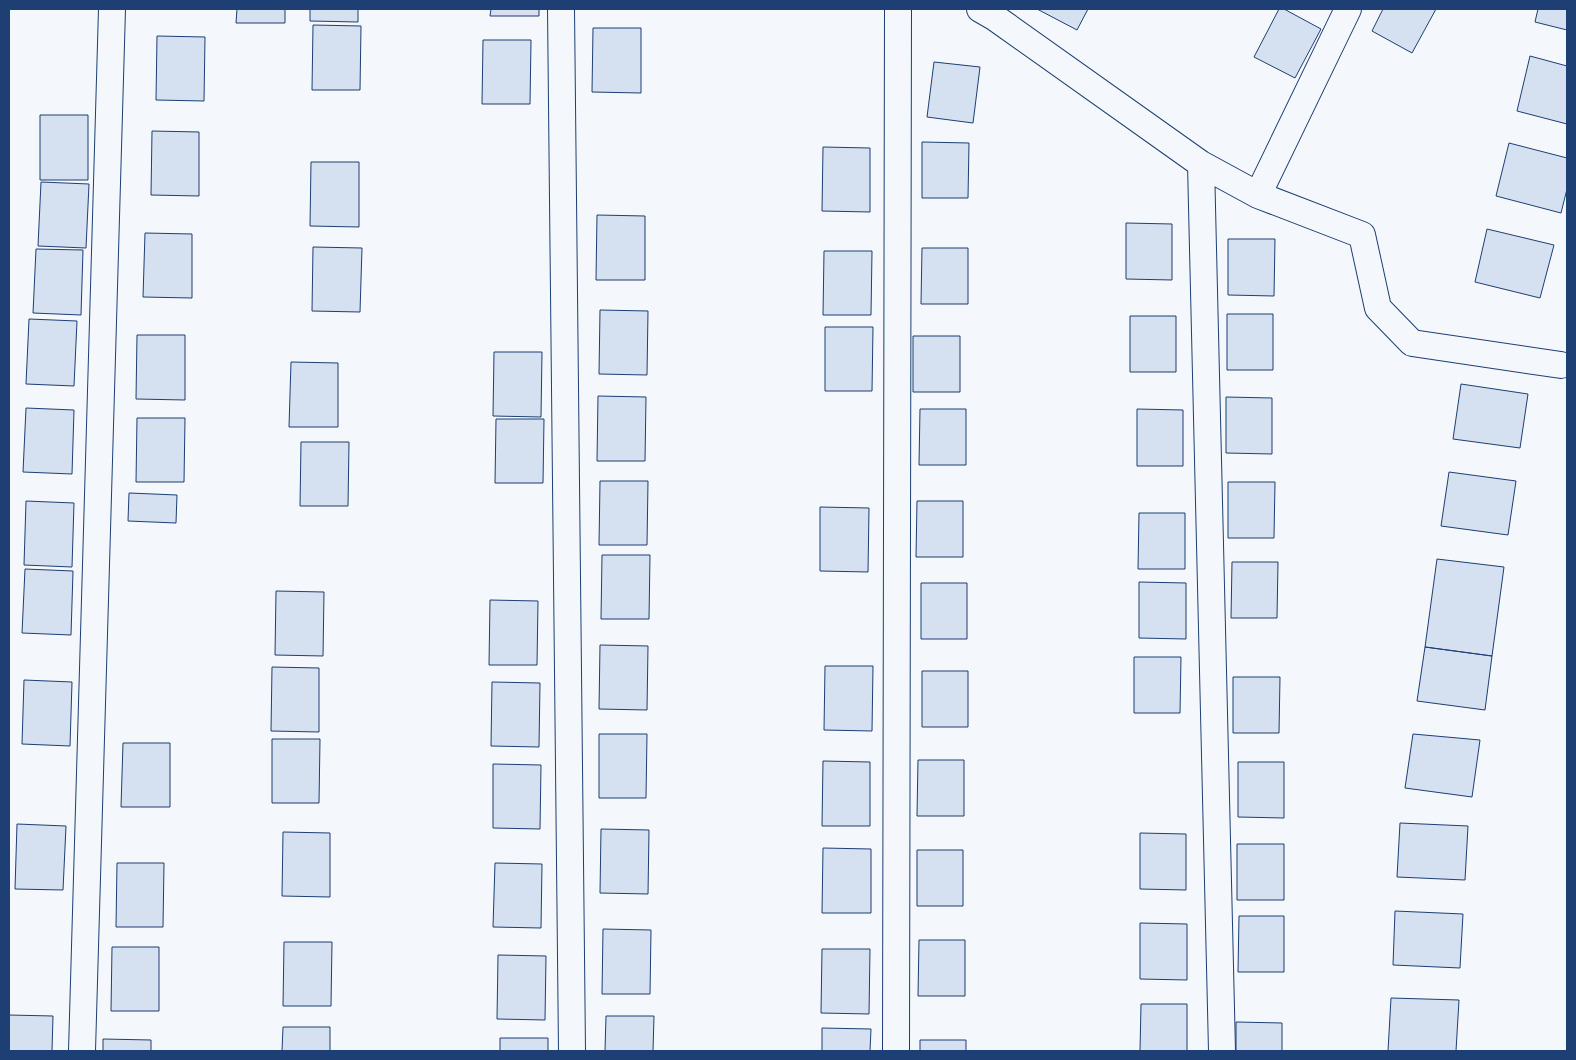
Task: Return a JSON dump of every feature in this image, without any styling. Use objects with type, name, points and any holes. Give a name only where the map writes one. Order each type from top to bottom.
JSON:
[{"type":"street","points":[[82,1051],[112,9]]},
{"type":"street","points":[[561,9],[572,1051]]},
{"type":"street","points":[[896,1051],[898,9]]},
{"type":"street","points":[[1258,195],[1348,9]]},
{"type":"street","points":[[991,11],[1201,164],[1258,195],[1362,234],[1378,308],[1412,342],[1561,365]]},
{"type":"street","points":[[1201,164],[1222,1051]]},
{"type":"building","points":[[237,9],[285,9],[285,23],[236,23]]},
{"type":"building","points":[[310,9],[358,9],[358,22],[310,21]]},
{"type":"building","points":[[491,9],[539,9],[539,16],[490,16]]},
{"type":"building","points":[[1037,9],[1088,9],[1077,30]]},
{"type":"building","points":[[1279,9],[1284,9],[1321,29],[1295,78],[1254,57]]},
{"type":"building","points":[[1383,9],[1436,9],[1412,53],[1372,31]]},
{"type":"building","points":[[1538,9],[1567,9],[1567,30],[1535,22]]},
{"type":"building","points":[[313,25],[361,26],[360,90],[312,90]]},
{"type":"building","points":[[593,28],[641,28],[641,93],[592,92]]},
{"type":"building","points":[[157,36],[205,37],[204,101],[156,100]]},
{"type":"building","points":[[483,40],[531,40],[530,104],[482,104]]},
{"type":"building","points":[[1530,56],[1567,66],[1567,124],[1517,111]]},
{"type":"building","points":[[934,62],[980,67],[973,123],[927,117]]},
{"type":"building","points":[[40,115],[88,115],[88,180],[40,180]]},
{"type":"building","points":[[152,131],[199,132],[199,196],[151,195]]},
{"type":"building","points":[[922,142],[969,143],[968,198],[922,198]]},
{"type":"building","points":[[1509,143],[1567,158],[1567,189],[1561,213],[1496,196]]},
{"type":"building","points":[[823,147],[870,148],[870,212],[822,211]]},
{"type":"building","points":[[311,162],[359,162],[359,227],[310,226]]},
{"type":"building","points":[[41,182],[89,184],[86,248],[38,246]]},
{"type":"building","points":[[597,215],[645,216],[645,280],[596,280]]},
{"type":"building","points":[[1126,223],[1172,224],[1172,280],[1126,279]]},
{"type":"building","points":[[1487,229],[1554,245],[1540,298],[1475,282]]},
{"type":"building","points":[[145,233],[192,234],[192,298],[143,297]]},
{"type":"building","points":[[1228,239],[1275,239],[1274,296],[1228,295]]},
{"type":"building","points":[[313,247],[362,248],[360,312],[312,311]]},
{"type":"building","points":[[922,248],[968,248],[968,304],[921,304]]},
{"type":"building","points":[[36,249],[83,250],[81,315],[33,313]]},
{"type":"building","points":[[824,251],[872,251],[871,315],[823,315]]},
{"type":"building","points":[[600,310],[648,311],[647,375],[599,374]]},
{"type":"building","points":[[1227,314],[1273,314],[1273,370],[1227,370]]},
{"type":"building","points":[[1130,316],[1176,316],[1176,372],[1130,372]]},
{"type":"building","points":[[29,319],[77,321],[74,386],[26,384]]},
{"type":"building","points":[[825,327],[873,327],[872,391],[825,391]]},
{"type":"building","points":[[137,335],[185,335],[185,400],[136,399]]},
{"type":"building","points":[[913,336],[960,336],[960,392],[913,392]]},
{"type":"building","points":[[494,352],[542,352],[541,417],[493,416]]},
{"type":"building","points":[[291,362],[338,363],[338,427],[289,427]]},
{"type":"building","points":[[1461,384],[1528,394],[1520,448],[1453,439]]},
{"type":"building","points":[[598,396],[646,397],[645,461],[597,461]]},
{"type":"building","points":[[1226,397],[1272,398],[1272,454],[1226,453]]},
{"type":"building","points":[[26,408],[74,410],[72,474],[23,472]]},
{"type":"building","points":[[920,409],[966,409],[966,465],[919,465]]},
{"type":"building","points":[[1137,409],[1183,410],[1183,466],[1137,466]]},
{"type":"building","points":[[137,418],[185,418],[184,482],[136,482]]},
{"type":"building","points":[[496,419],[544,419],[543,483],[495,483]]},
{"type":"building","points":[[301,442],[349,442],[348,506],[300,506]]},
{"type":"building","points":[[1449,472],[1516,481],[1508,535],[1441,526]]},
{"type":"building","points":[[600,481],[648,481],[647,545],[599,545]]},
{"type":"building","points":[[1228,482],[1275,482],[1274,538],[1228,538]]},
{"type":"building","points":[[129,493],[177,495],[176,523],[128,521]]},
{"type":"building","points":[[26,501],[74,503],[72,567],[24,565]]},
{"type":"building","points":[[917,501],[963,501],[963,557],[916,557]]},
{"type":"building","points":[[820,507],[869,508],[868,572],[820,571]]},
{"type":"building","points":[[1139,513],[1185,513],[1185,569],[1138,569]]},
{"type":"building","points":[[602,555],[650,555],[649,619],[601,619]]},
{"type":"building","points":[[1437,559],[1504,567],[1492,656],[1425,647]]},
{"type":"building","points":[[1232,562],[1278,562],[1277,618],[1231,618]]},
{"type":"building","points":[[25,569],[73,571],[71,635],[22,633]]},
{"type":"building","points":[[1139,582],[1186,583],[1186,639],[1139,638]]},
{"type":"building","points":[[921,583],[967,583],[967,639],[921,639]]},
{"type":"building","points":[[276,591],[324,592],[323,656],[275,655]]},
{"type":"building","points":[[490,600],[538,601],[537,665],[489,665]]},
{"type":"building","points":[[600,645],[648,646],[647,710],[599,709]]},
{"type":"building","points":[[1425,647],[1492,656],[1485,710],[1417,701]]},
{"type":"building","points":[[1134,657],[1181,657],[1180,713],[1134,713]]},
{"type":"building","points":[[825,666],[873,666],[872,731],[824,730]]},
{"type":"building","points":[[272,667],[319,668],[319,732],[271,731]]},
{"type":"building","points":[[922,671],[968,671],[968,727],[922,727]]},
{"type":"building","points":[[1233,677],[1280,677],[1279,733],[1233,733]]},
{"type":"building","points":[[24,680],[72,682],[70,746],[22,744]]},
{"type":"building","points":[[492,682],[540,683],[539,747],[491,746]]},
{"type":"building","points":[[599,734],[647,734],[646,798],[599,798]]},
{"type":"building","points":[[1413,734],[1480,740],[1472,797],[1405,788]]},
{"type":"building","points":[[272,739],[320,739],[319,803],[272,803]]},
{"type":"building","points":[[123,743],[170,743],[170,807],[121,807]]},
{"type":"building","points":[[918,760],[964,760],[964,816],[917,816]]},
{"type":"building","points":[[823,761],[870,762],[870,826],[822,826]]},
{"type":"building","points":[[1238,762],[1284,762],[1284,818],[1238,817]]},
{"type":"building","points":[[493,764],[541,765],[540,829],[493,828]]},
{"type":"building","points":[[1400,823],[1468,826],[1465,880],[1397,877]]},
{"type":"building","points":[[17,824],[66,826],[63,890],[15,889]]},
{"type":"building","points":[[601,829],[649,830],[648,894],[600,893]]},
{"type":"building","points":[[283,832],[330,833],[330,897],[282,896]]},
{"type":"building","points":[[1140,833],[1186,834],[1186,890],[1140,889]]},
{"type":"building","points":[[1237,844],[1284,844],[1284,900],[1237,900]]},
{"type":"building","points":[[823,848],[871,849],[871,913],[822,913]]},
{"type":"building","points":[[917,850],[963,850],[963,906],[917,906]]},
{"type":"building","points":[[117,863],[164,863],[163,927],[116,927]]},
{"type":"building","points":[[495,863],[542,864],[541,928],[493,927]]},
{"type":"building","points":[[1395,911],[1463,914],[1460,968],[1393,965]]},
{"type":"building","points":[[1239,916],[1284,916],[1284,972],[1238,972]]},
{"type":"building","points":[[1140,923],[1187,924],[1187,980],[1140,979]]},
{"type":"building","points":[[603,929],[651,930],[650,994],[602,994]]},
{"type":"building","points":[[919,940],[965,940],[965,996],[918,996]]},
{"type":"building","points":[[284,942],[332,942],[331,1006],[283,1006]]},
{"type":"building","points":[[112,947],[159,947],[159,1011],[111,1011]]},
{"type":"building","points":[[822,949],[870,949],[869,1014],[821,1013]]},
{"type":"building","points":[[498,955],[546,956],[545,1020],[497,1019]]},
{"type":"building","points":[[1391,998],[1459,1000],[1456,1051],[1388,1051]]},
{"type":"building","points":[[1141,1004],[1187,1004],[1187,1051],[1140,1051]]},
{"type":"building","points":[[9,1015],[53,1016],[52,1051],[9,1051]]},
{"type":"building","points":[[606,1016],[654,1016],[653,1051],[605,1051]]},
{"type":"building","points":[[1236,1022],[1282,1023],[1282,1051],[1236,1051]]},
{"type":"building","points":[[283,1027],[330,1027],[330,1051],[282,1051]]},
{"type":"building","points":[[822,1028],[871,1029],[870,1051],[822,1051]]},
{"type":"building","points":[[500,1038],[548,1038],[548,1051],[500,1051]]},
{"type":"building","points":[[103,1039],[151,1040],[151,1051],[103,1051]]},
{"type":"building","points":[[920,1040],[966,1040],[966,1051],[920,1051]]}]
